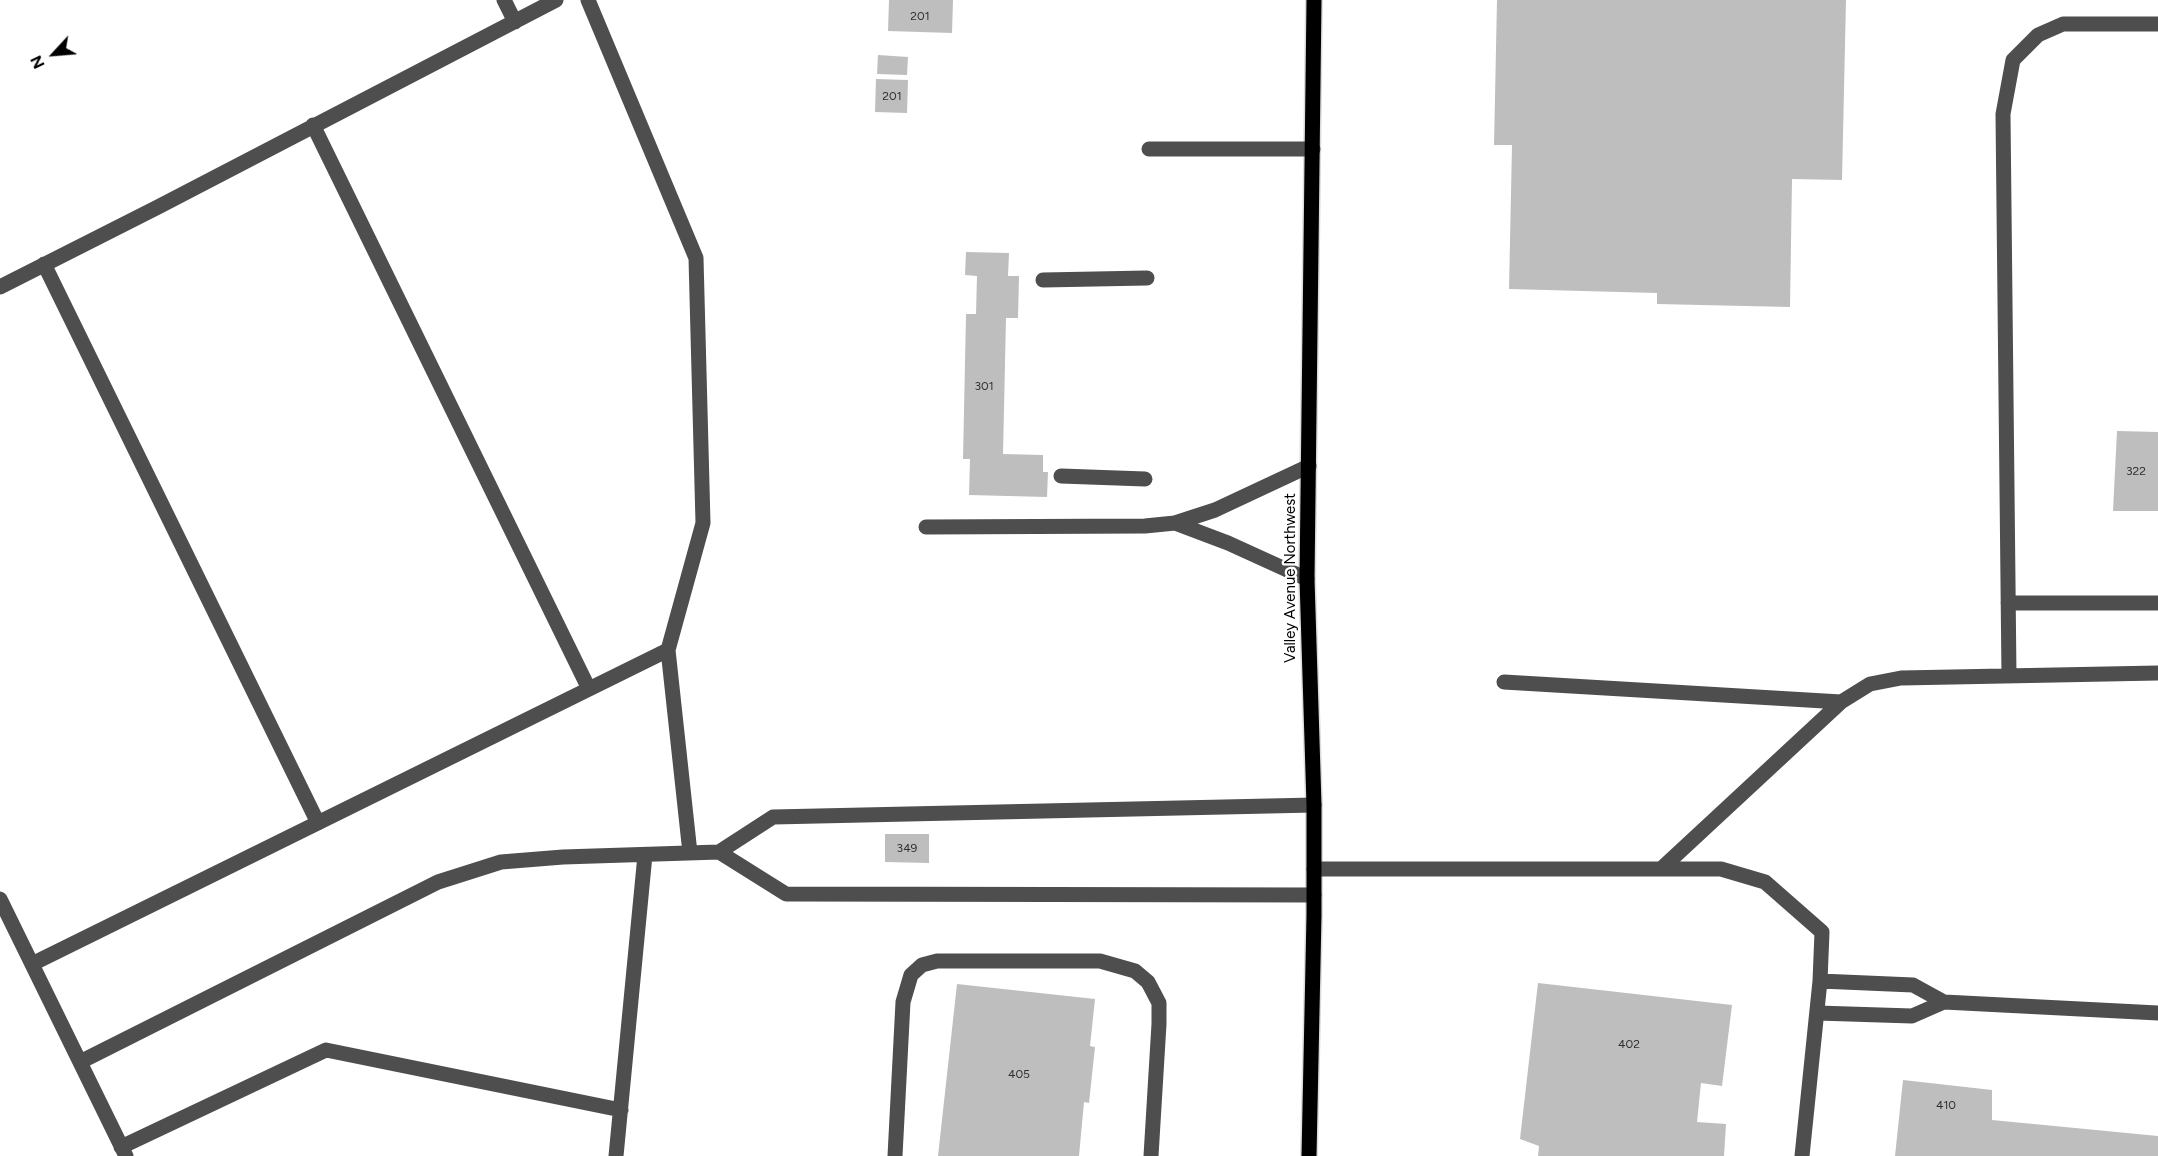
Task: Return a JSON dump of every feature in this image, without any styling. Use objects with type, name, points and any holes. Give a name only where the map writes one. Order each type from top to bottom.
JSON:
[{"type":"main road","name":"Valley Avenue Northwest","points":[[1309,1156],[1314,805],[1307,579],[1314,149],[1314,0]]},
{"type":"lane","points":[[504,0],[515,22]]},
{"type":"lane","points":[[0,287],[556,0]]},
{"type":"lane","points":[[588,0],[696,258],[703,523],[668,650],[690,853]]},
{"type":"lane","points":[[2009,676],[2003,114],[2013,60],[2038,35],[2063,24],[2158,24]]},
{"type":"lane","points":[[313,125],[589,689]]},
{"type":"lane","points":[[1149,149],[1314,149]]},
{"type":"lane","points":[[44,264],[318,823]]},
{"type":"lane","points":[[1043,280],[1147,278]]},
{"type":"lane","points":[[926,527],[1145,526],[1174,523],[1215,510],[1309,466]]},
{"type":"lane","points":[[1061,476],[1145,478]]},
{"type":"lane","points":[[1174,523],[1228,543],[1307,579]]},
{"type":"lane","points":[[2008,603],[2158,603]]},
{"type":"lane","points":[[32,964],[668,650]]},
{"type":"lane","points":[[1661,869],[1841,702],[1870,684],[1901,678],[2158,673]]},
{"type":"lane","points":[[1504,682],[1841,702]]},
{"type":"lane","points":[[80,1062],[438,882],[501,861],[719,852],[773,817],[1314,805]]},
{"type":"lane","points":[[719,852],[786,894],[1314,895]]},
{"type":"lane","points":[[616,1156],[645,855]]},
{"type":"lane","points":[[1314,869],[1721,870],[1765,882],[1822,932],[1820,981],[1802,1156]]},
{"type":"lane","points":[[0,899],[123,1152],[326,1050],[621,1110]]},
{"type":"lane","points":[[895,1156],[903,1002],[910,975],[922,965],[936,961],[1100,961],[1135,971],[1148,982],[1158,1003],[1160,1024],[1151,1156]]},
{"type":"lane","points":[[1820,981],[1913,985],[1944,1002],[2158,1013]]},
{"type":"lane","points":[[1817,1013],[1912,1016],[1944,1002]]},
{"type":"building","points":[[889,0],[953,0],[952,33],[888,31]]},
{"type":"building","points":[[1497,0],[1846,0],[1842,180],[1792,179],[1790,307],[1657,304],[1657,293],[1509,289],[1512,145],[1494,145]]},
{"type":"building","points":[[878,55],[908,57],[907,75],[877,74]]},
{"type":"building","points":[[876,79],[908,80],[907,113],[875,112]]},
{"type":"building","points":[[966,252],[1009,253],[1008,276],[1019,276],[1018,318],[1006,318],[1003,454],[1043,455],[1043,472],[1048,472],[1047,497],[969,495],[970,459],[963,459],[966,314],[976,314],[977,276],[965,275]]},
{"type":"building","points":[[2117,431],[2158,432],[2158,511],[2113,511]]},
{"type":"building","points":[[885,834],[929,834],[929,863],[885,862]]},
{"type":"building","points":[[1538,983],[1732,1005],[1722,1086],[1701,1083],[1697,1122],[1726,1124],[1724,1156],[1538,1156],[1539,1146],[1520,1139]]},
{"type":"building","points":[[957,984],[1095,999],[1090,1046],[1095,1047],[1089,1103],[1084,1102],[1079,1156],[938,1156]]},
{"type":"building","points":[[1903,1080],[1992,1090],[1992,1120],[2158,1136],[2158,1156],[1895,1156]]}]
